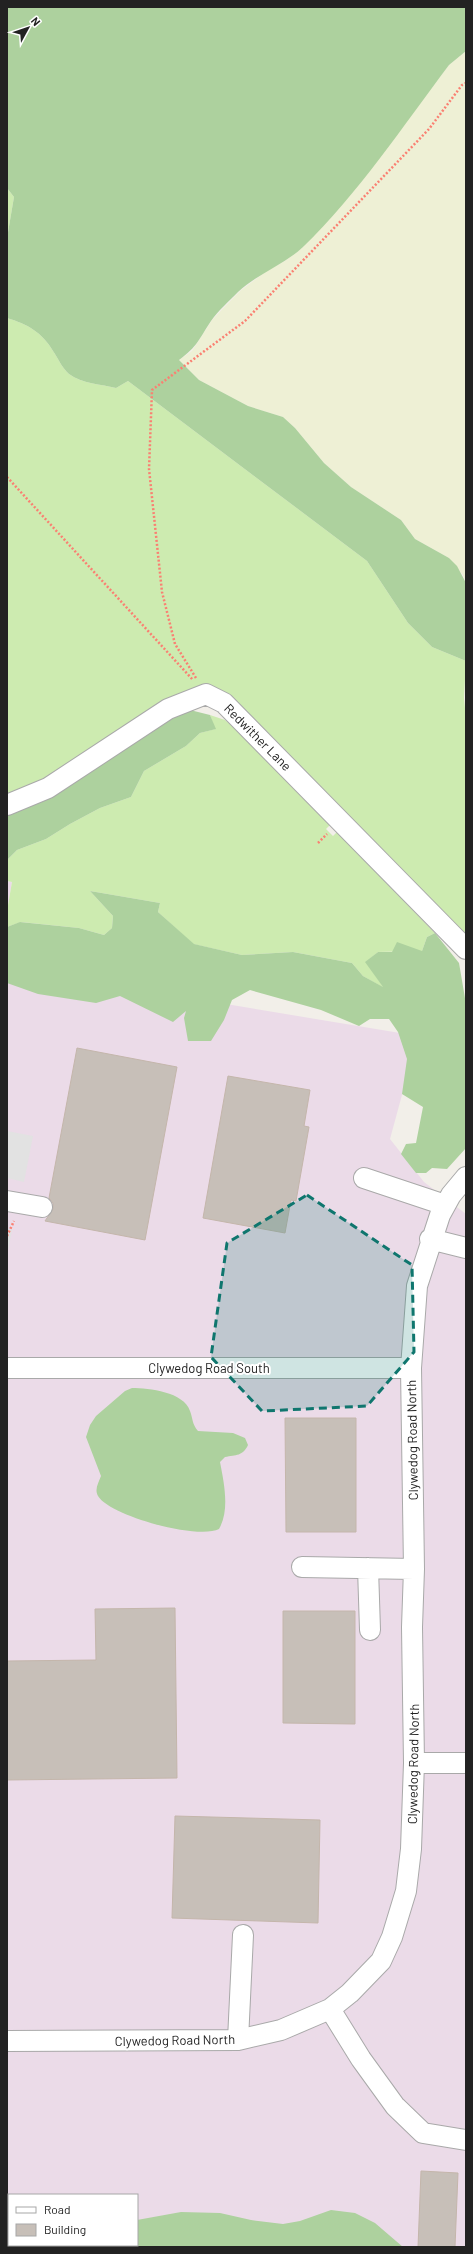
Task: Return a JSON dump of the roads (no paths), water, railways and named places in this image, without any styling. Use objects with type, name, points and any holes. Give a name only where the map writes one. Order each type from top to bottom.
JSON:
[{"type":"street","name":"Redwither Lane","points":[[7,805],[48,788],[168,708],[206,694],[224,703],[466,949]]},
{"type":"street","name":"Clywedog Road North","points":[[7,2041],[238,2040],[281,2030],[330,2008],[350,1993],[381,1961],[397,1924],[406,1891],[411,1850],[414,1763],[412,1627],[414,1569],[411,1368],[416,1286],[430,1239],[445,1205],[466,1177]]},
{"type":"street","points":[[364,1178],[445,1205]]},
{"type":"street","points":[[7,1201],[42,1207]]},
{"type":"street","points":[[430,1239],[466,1248]]},
{"type":"street","name":"Clywedog Road South","points":[[7,1368],[411,1368]]},
{"type":"street","points":[[302,1567],[414,1569]]},
{"type":"street","points":[[368,1568],[370,1630]]},
{"type":"street","points":[[414,1763],[466,1763]]},
{"type":"street","points":[[238,2040],[243,1935]]},
{"type":"street","points":[[330,2008],[361,2059],[395,2106],[423,2133],[466,2140]]}]
